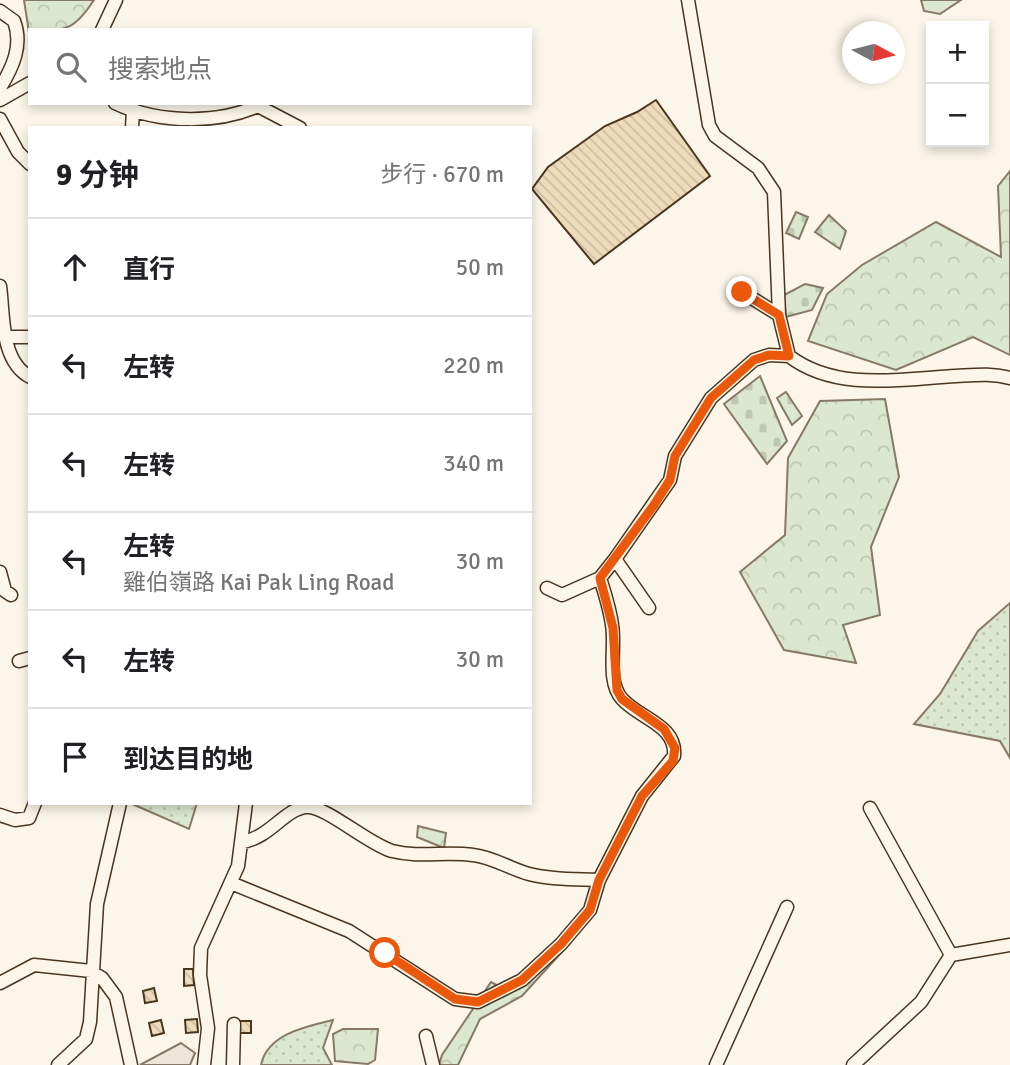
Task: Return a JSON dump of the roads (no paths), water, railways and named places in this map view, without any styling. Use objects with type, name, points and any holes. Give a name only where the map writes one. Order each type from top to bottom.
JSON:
[{"type":"street","points":[[103,28],[116,0]]},
{"type":"street","points":[[688,0],[709,125],[726,145],[758,168],[774,192],[779,315],[789,356]]},
{"type":"street","points":[[0,11],[14,21],[18,41],[13,63],[0,88]]},
{"type":"street","points":[[0,100],[28,84]]},
{"type":"street","points":[[120,105],[159,116],[215,123],[261,105],[297,126]]},
{"type":"street","points":[[132,126],[133,110]]},
{"type":"street","points":[[0,119],[18,152],[28,162]]},
{"type":"street","points":[[0,288],[6,337],[13,359],[19,369],[28,376]]},
{"type":"street","points":[[742,292],[779,315]]},
{"type":"street","points":[[6,337],[28,337]]},
{"type":"street","points":[[547,588],[562,596],[600,578],[670,480],[675,456],[711,398],[754,360],[769,355],[789,356],[811,370],[844,379],[985,374],[1010,379]]},
{"type":"street","points":[[615,559],[649,608]]},
{"type":"street","points":[[0,572],[5,591],[11,595]]},
{"type":"street","points":[[231,883],[349,931],[455,999],[478,1002],[522,980],[561,944],[590,910],[599,880],[642,796],[673,761],[675,748],[664,729],[622,699],[617,690],[613,628],[600,578]]},
{"type":"street","points":[[0,815],[24,820],[29,818],[34,805]]},
{"type":"street","points":[[58,1065],[86,1039],[92,1007],[91,971],[102,877],[120,805]]},
{"type":"street","points":[[204,1065],[208,1028],[201,975],[201,948],[231,883],[242,842],[246,805]]},
{"type":"street","points":[[242,842],[257,840],[294,811],[307,807],[321,810],[354,832],[391,850],[430,856],[473,855],[529,874],[599,880]]},
{"type":"street","points":[[870,808],[951,955]]},
{"type":"street","points":[[716,1065],[787,907]]},
{"type":"street","points":[[853,1065],[921,1002],[951,955],[1010,946]]},
{"type":"street","points":[[0,983],[34,965],[91,971],[102,978],[116,997],[131,1065]]},
{"type":"street","points":[[233,1065],[234,1024]]},
{"type":"street","points":[[426,1036],[433,1065]]}]
